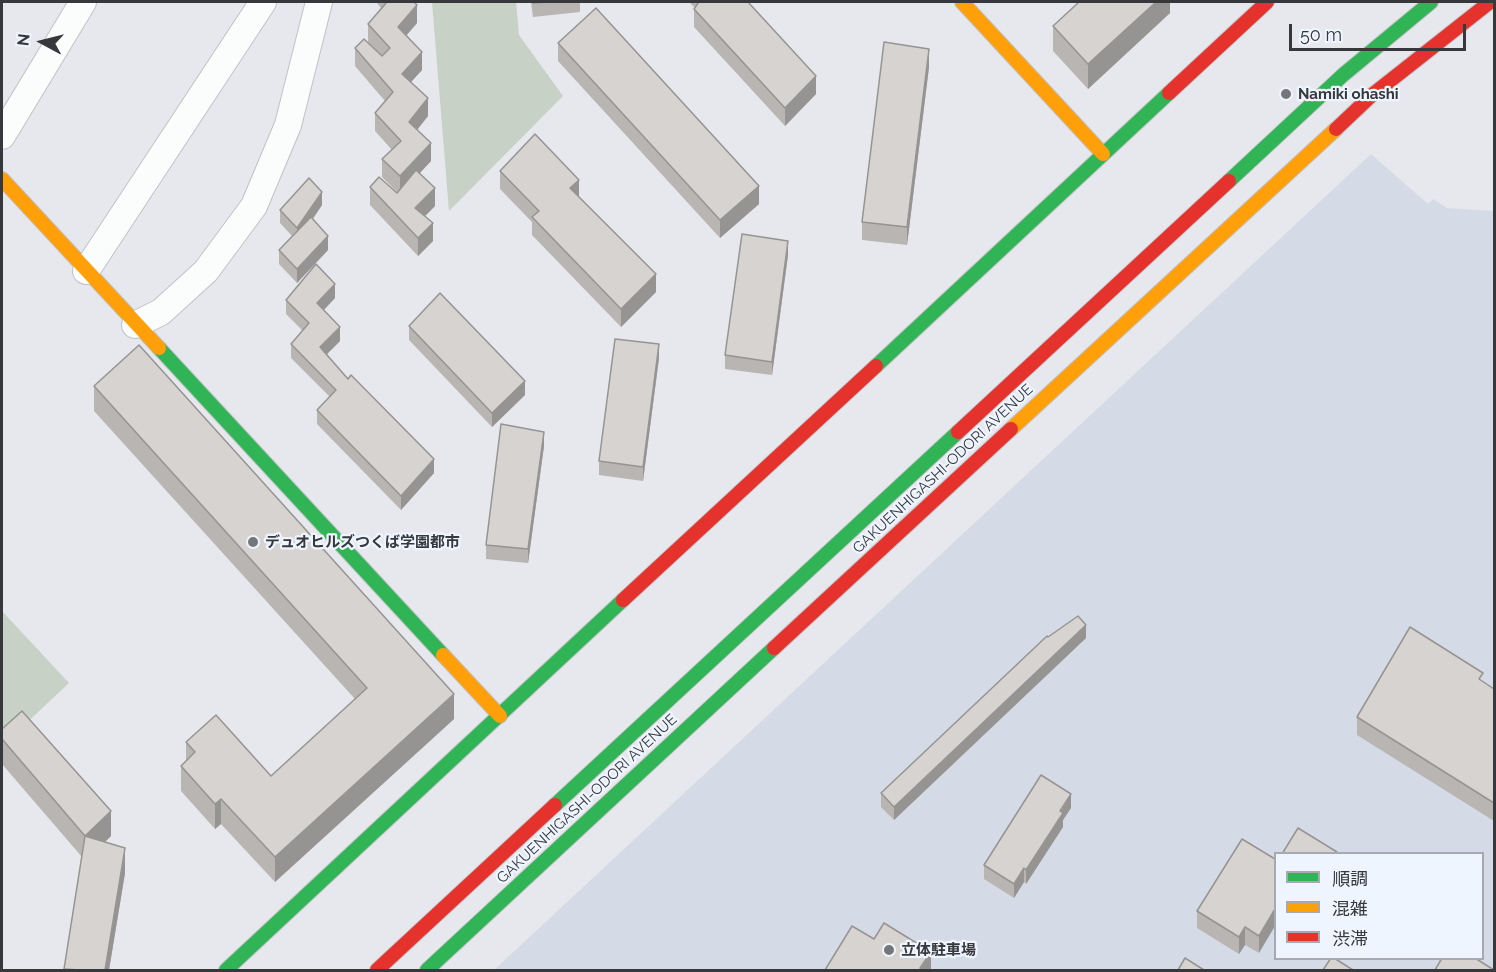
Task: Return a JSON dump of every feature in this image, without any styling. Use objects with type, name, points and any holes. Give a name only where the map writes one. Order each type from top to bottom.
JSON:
[{"type":"main road","points":[[962,2],[1103,154]]},
{"type":"main road","points":[[226,970],[1267,2]]},
{"type":"main road","name":"GAKUENHIGASHI-ODORI AVENUE","points":[[377,970],[1343,75],[1431,2]]},
{"type":"main road","name":"GAKUENHIGASHI-ODORI AVENUE","points":[[427,970],[1372,95],[1490,2]]},
{"type":"main road","points":[[2,179],[500,716]]},
{"type":"street","points":[[2,136],[83,2]]},
{"type":"street","points":[[86,271],[263,2]]},
{"type":"street","points":[[135,325],[160,312],[206,271],[254,206],[288,125],[319,2]]},
{"type":"shaded area","points":[[432,2],[516,2],[519,35],[563,96],[449,211]]},
{"type":"shaded area","points":[[1371,154],[1428,204],[1433,199],[1447,208],[1494,211],[1494,970],[494,970]]},
{"type":"shaded area","points":[[2,611],[69,683],[2,746]]},
{"type":"building","points":[[387,2],[414,2],[417,5],[398,27],[422,52],[402,74],[428,98],[409,122],[431,143],[400,176],[382,159],[401,141],[375,113],[393,92],[355,48],[364,39],[382,56],[390,48],[368,24]]},
{"type":"building","points":[[699,2],[748,2],[816,76],[785,108],[694,9]]},
{"type":"building","points":[[1079,2],[1156,2],[1088,64],[1053,26]]},
{"type":"building","points":[[596,8],[759,186],[720,220],[558,43]]},
{"type":"building","points":[[884,42],[929,49],[907,227],[862,222]]},
{"type":"building","points":[[535,134],[579,180],[570,188],[656,274],[621,309],[532,217],[539,211],[500,171]]},
{"type":"building","points":[[416,170],[435,188],[415,208],[433,223],[418,238],[370,187],[379,177],[397,193]]},
{"type":"building","points":[[309,178],[322,192],[297,228],[280,210]]},
{"type":"building","points":[[311,217],[328,236],[297,269],[279,250]]},
{"type":"building","points":[[742,234],[788,241],[772,362],[725,355]]},
{"type":"building","points":[[316,264],[335,284],[317,303],[340,327],[320,347],[348,379],[351,375],[434,459],[401,496],[317,410],[336,390],[291,344],[309,323],[286,300]]},
{"type":"building","points":[[440,293],[525,381],[492,413],[409,326]]},
{"type":"building","points":[[615,339],[659,344],[643,467],[599,461]]},
{"type":"building","name":"デュオヒルズつくば学園都市","points":[[139,345],[454,694],[275,857],[221,799],[215,804],[181,766],[195,752],[186,742],[216,715],[271,776],[367,688],[94,386]]},
{"type":"building","points":[[501,424],[544,432],[528,549],[486,545]]},
{"type":"building","points":[[1078,616],[1086,625],[894,807],[881,793],[1047,636]]},
{"type":"building","points":[[1410,627],[1483,673],[1479,679],[1494,689],[1494,803],[1357,717]]},
{"type":"building","points":[[22,711],[111,811],[85,836],[2,739],[2,729]]},
{"type":"building","points":[[1041,775],[1071,794],[1060,811],[1063,813],[1026,870],[1024,868],[1014,884],[984,865]]},
{"type":"building","points":[[1298,828],[1337,852],[1283,852]]},
{"type":"building","points":[[85,836],[125,848],[105,970],[64,969]]},
{"type":"building","points":[[1242,839],[1274,858],[1274,911],[1259,936],[1245,927],[1239,937],[1197,911]]},
{"type":"building","points":[[884,923],[931,952],[920,968],[924,970],[825,970],[852,926],[874,939]]},
{"type":"building","points":[[1185,958],[1204,970],[1178,970]]},
{"type":"building","points":[[1330,960],[1337,960],[1353,970],[1323,970]]},
{"type":"building","points":[[1441,960],[1478,960],[1494,970],[1435,970]]},
{"type":"traffic: fast","points":[[1229,181],[1343,75],[1431,2]]},
{"type":"traffic: fast","points":[[876,366],[1169,93]]},
{"type":"traffic: fast","points":[[159,348],[443,655]]},
{"type":"traffic: fast","points":[[555,805],[958,432]]},
{"type":"traffic: fast","points":[[226,970],[623,600]]},
{"type":"traffic: fast","points":[[427,970],[774,648]]},
{"type":"traffic: slow","points":[[962,2],[1103,154]]},
{"type":"traffic: slow","points":[[1011,429],[1336,129]]},
{"type":"traffic: slow","points":[[2,179],[159,348]]},
{"type":"traffic: slow","points":[[443,655],[500,716]]},
{"type":"traffic: jam","points":[[1169,93],[1267,2]]},
{"type":"traffic: jam","points":[[1336,129],[1372,95],[1490,2]]},
{"type":"traffic: jam","points":[[958,432],[1229,181]]},
{"type":"traffic: jam","points":[[623,600],[876,366]]},
{"type":"traffic: jam","points":[[774,648],[1011,429]]},
{"type":"traffic: jam","points":[[377,970],[555,805]]},
{"type":"place","name":"Namiki ohashi","points":[[1286,94]]},
{"type":"place","name":"デュオヒルズつくば学園都市","points":[[253,542]]},
{"type":"place","name":"立体駐車場","points":[[889,950]]}]
